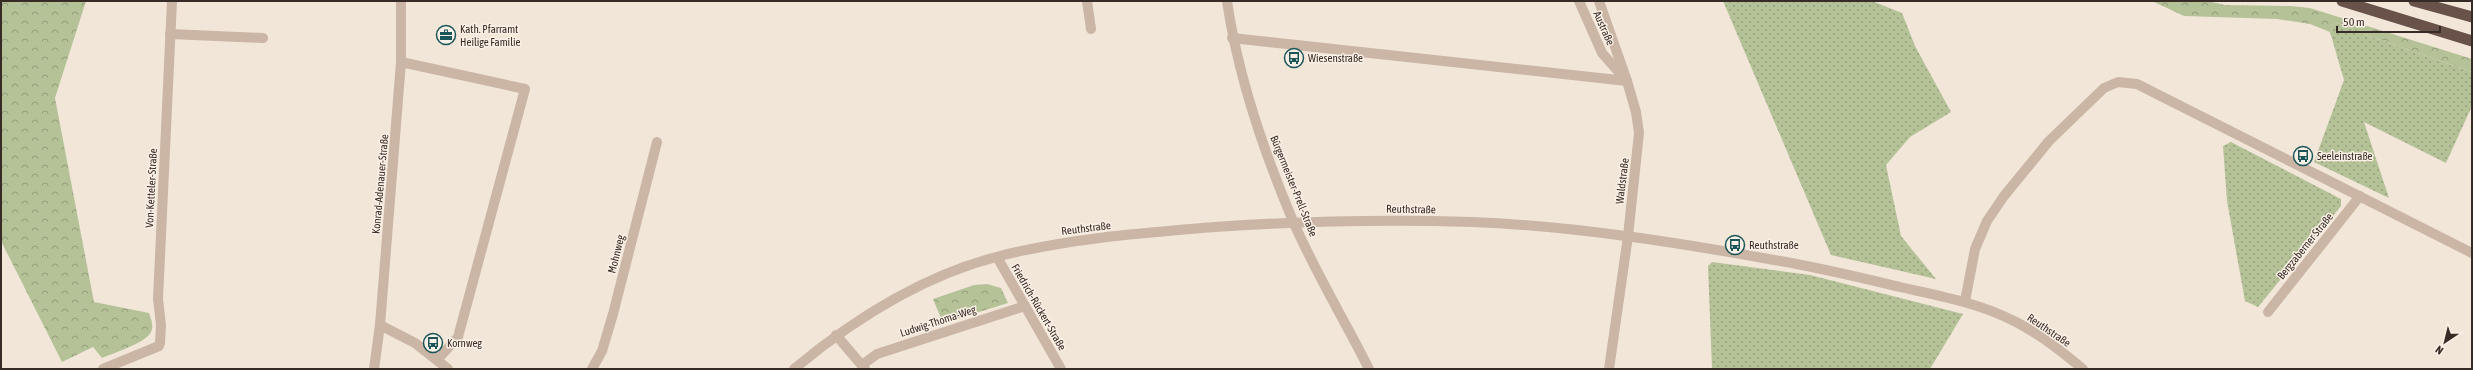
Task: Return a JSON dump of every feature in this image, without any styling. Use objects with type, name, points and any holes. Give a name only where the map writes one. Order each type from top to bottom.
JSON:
[{"type":"highway","points":[[2342,1],[2472,41]]},
{"type":"highway","points":[[2414,1],[2472,17]]},
{"type":"street","name":"Von-Ketteler-Straße","points":[[103,369],[159,346],[160,343],[161,325],[158,299],[172,1]]},
{"type":"street","name":"Konrad-Adenauer-Straße","points":[[374,369],[380,325],[401,62],[401,1]]},
{"type":"street","points":[[1087,1],[1091,29]]},
{"type":"street","name":"Bürgermeister-Prell-Straße","points":[[1227,1],[1232,38],[1260,132],[1293,222],[1369,369]]},
{"type":"street","name":"Austraße","points":[[1579,1],[1602,53],[1627,81]]},
{"type":"street","name":"Waldstraße","points":[[1599,1],[1627,81],[1636,112],[1639,133],[1628,236],[1609,369]]},
{"type":"street","points":[[170,34],[263,38]]},
{"type":"street","points":[[1232,38],[1627,81]]},
{"type":"street","points":[[401,62],[525,89],[458,337],[438,359]]},
{"type":"street","points":[[1965,301],[1975,249],[1987,221],[2004,196],[2049,141],[2104,88],[2118,82],[2137,84],[2472,253]]},
{"type":"street","name":"Mohnweg","points":[[592,369],[602,351],[613,314],[657,142]]},
{"type":"street","name":"Bergzaberner Straße","points":[[2268,312],[2360,196]]},
{"type":"street","name":"Reuthstraße","points":[[794,369],[836,335],[920,285],[997,257],[1068,241],[1146,232],[1293,222],[1376,220],[1475,222],[1628,236],[1809,266],[1965,301],[2013,321],[2052,343],[2083,369]]},
{"type":"street","name":"Friedrich-Rückert-Straße","points":[[997,257],[1061,369]]},
{"type":"street","name":"Ludwig-Thoma-Weg","points":[[864,367],[877,354],[1025,306]]},
{"type":"street","points":[[380,325],[415,343],[438,359],[448,369]]},
{"type":"street","points":[[836,335],[864,367]]},
{"type":"green space","points":[[1,1],[86,1],[55,98],[94,302],[149,313],[152,325],[151,332],[143,340],[102,358],[93,347],[62,362],[1,241]]},
{"type":"green space","points":[[1723,1],[1872,1],[1902,13],[1915,46],[1951,112],[1910,137],[1886,165],[1901,236],[1936,279],[1831,255]]},
{"type":"green space","points":[[2152,1],[2207,1],[2225,5],[2291,6],[2310,8],[2472,59],[2472,72],[2363,34],[2335,22],[2330,32],[2310,24],[2277,19],[2184,16]]},
{"type":"green space","points":[[2335,22],[2363,34],[2472,72],[2472,106],[2446,163],[2364,122],[2389,198],[2314,162],[2344,80],[2330,32]]},
{"type":"green space","points":[[2231,142],[2341,199],[2341,206],[2258,307],[2245,301],[2227,201],[2223,146]]},
{"type":"green space","points":[[1712,262],[1810,275],[1963,314],[1930,369],[1712,369],[1708,266]]},
{"type":"green space","points":[[987,284],[1001,288],[1008,303],[943,323],[933,299],[974,285]]},
{"type":"place","name":"Kath. Pfarramt Heilige Familie","points":[[446,35]]},
{"type":"place","name":"Wiesenstraße","points":[[1294,58]]},
{"type":"place","name":"Seeleinstraße","points":[[2303,156]]},
{"type":"place","name":"Reuthstraße","points":[[1735,245]]},
{"type":"place","name":"Kornweg","points":[[433,343]]}]
